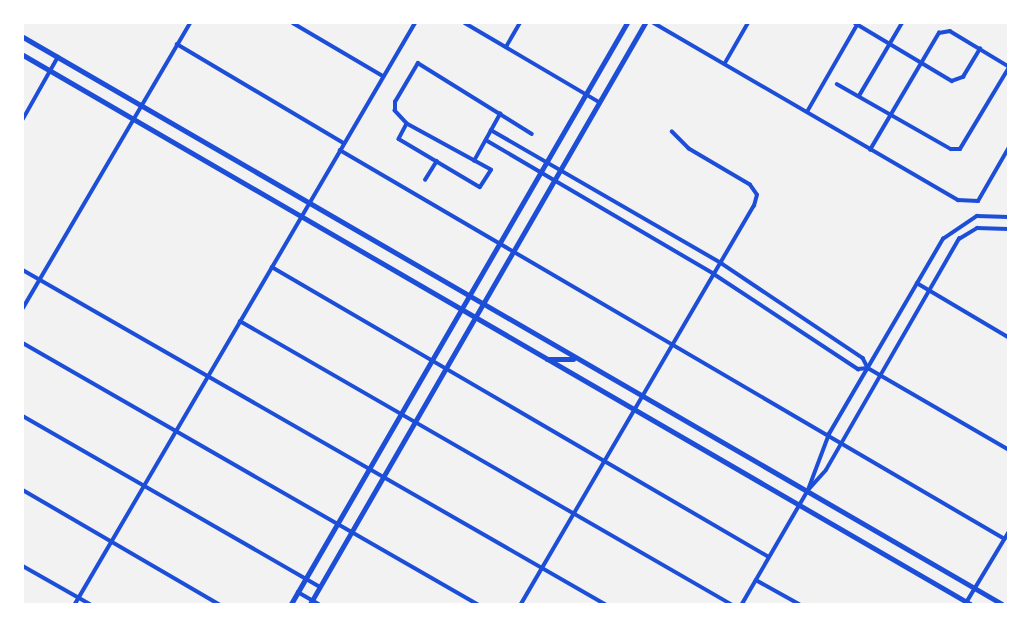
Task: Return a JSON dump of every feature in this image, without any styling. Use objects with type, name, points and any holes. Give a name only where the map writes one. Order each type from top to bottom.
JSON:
[{"type":"main road","points":[[291,604],[627,23]]},
{"type":"main road","points":[[311,602],[645,23]]},
{"type":"main road","points":[[23,37],[1002,604]]},
{"type":"main road","points":[[23,55],[968,604]]},
{"type":"main road","points":[[208,163],[216,149]]},
{"type":"main road","points":[[390,267],[397,255]]},
{"type":"main road","points":[[547,359],[563,356],[592,367]]},
{"type":"main road","points":[[716,457],[724,443]]},
{"type":"main road","points":[[883,554],[891,540]]},
{"type":"street","points":[[23,308],[190,23]]},
{"type":"street","points":[[293,23],[303,25],[383,76]]},
{"type":"street","points":[[75,604],[415,23]]},
{"type":"street","points":[[466,23],[599,102]]},
{"type":"street","points":[[506,47],[520,23]]},
{"type":"street","points":[[654,23],[870,150],[971,204],[978,201],[1008,149]]},
{"type":"street","points":[[725,63],[748,23]]},
{"type":"street","points":[[806,112],[857,23],[921,63],[957,81],[980,49]]},
{"type":"street","points":[[859,96],[902,23]]},
{"type":"street","points":[[838,84],[891,115],[951,149],[960,149],[1008,68],[950,31],[939,33],[891,115],[870,150]]},
{"type":"street","points":[[177,44],[344,143]]},
{"type":"street","points":[[23,119],[58,57]]},
{"type":"street","points":[[407,124],[399,139],[480,187],[491,170],[407,124],[395,111],[395,102],[418,63],[532,134]]},
{"type":"street","points":[[474,161],[500,114]]},
{"type":"street","points":[[491,130],[545,164],[721,263],[863,358],[868,368]]},
{"type":"street","points":[[521,604],[715,274],[757,195],[750,185],[681,144],[672,132]]},
{"type":"street","points":[[486,140],[715,274],[858,369],[868,368],[1008,449]]},
{"type":"street","points":[[340,150],[1005,539]]},
{"type":"street","points":[[425,180],[436,161]]},
{"type":"street","points":[[742,604],[807,490],[829,435],[943,239],[957,226],[977,216],[997,214],[1008,217]]},
{"type":"street","points":[[807,490],[826,470],[928,290],[967,233],[988,226],[1008,229]]},
{"type":"street","points":[[272,267],[769,557]]},
{"type":"street","points":[[23,270],[605,604]]},
{"type":"street","points":[[742,292],[749,282]]},
{"type":"street","points":[[917,283],[1008,337]]},
{"type":"street","points":[[791,325],[798,314]]},
{"type":"street","points":[[240,321],[731,604]]},
{"type":"street","points":[[23,344],[477,604]]},
{"type":"street","points":[[23,416],[320,587]]},
{"type":"street","points":[[23,490],[219,604]]},
{"type":"street","points":[[968,604],[1008,533]]},
{"type":"street","points":[[23,566],[90,604]]},
{"type":"street","points":[[756,580],[799,604]]},
{"type":"street","points":[[298,592],[311,602],[319,604]]}]
